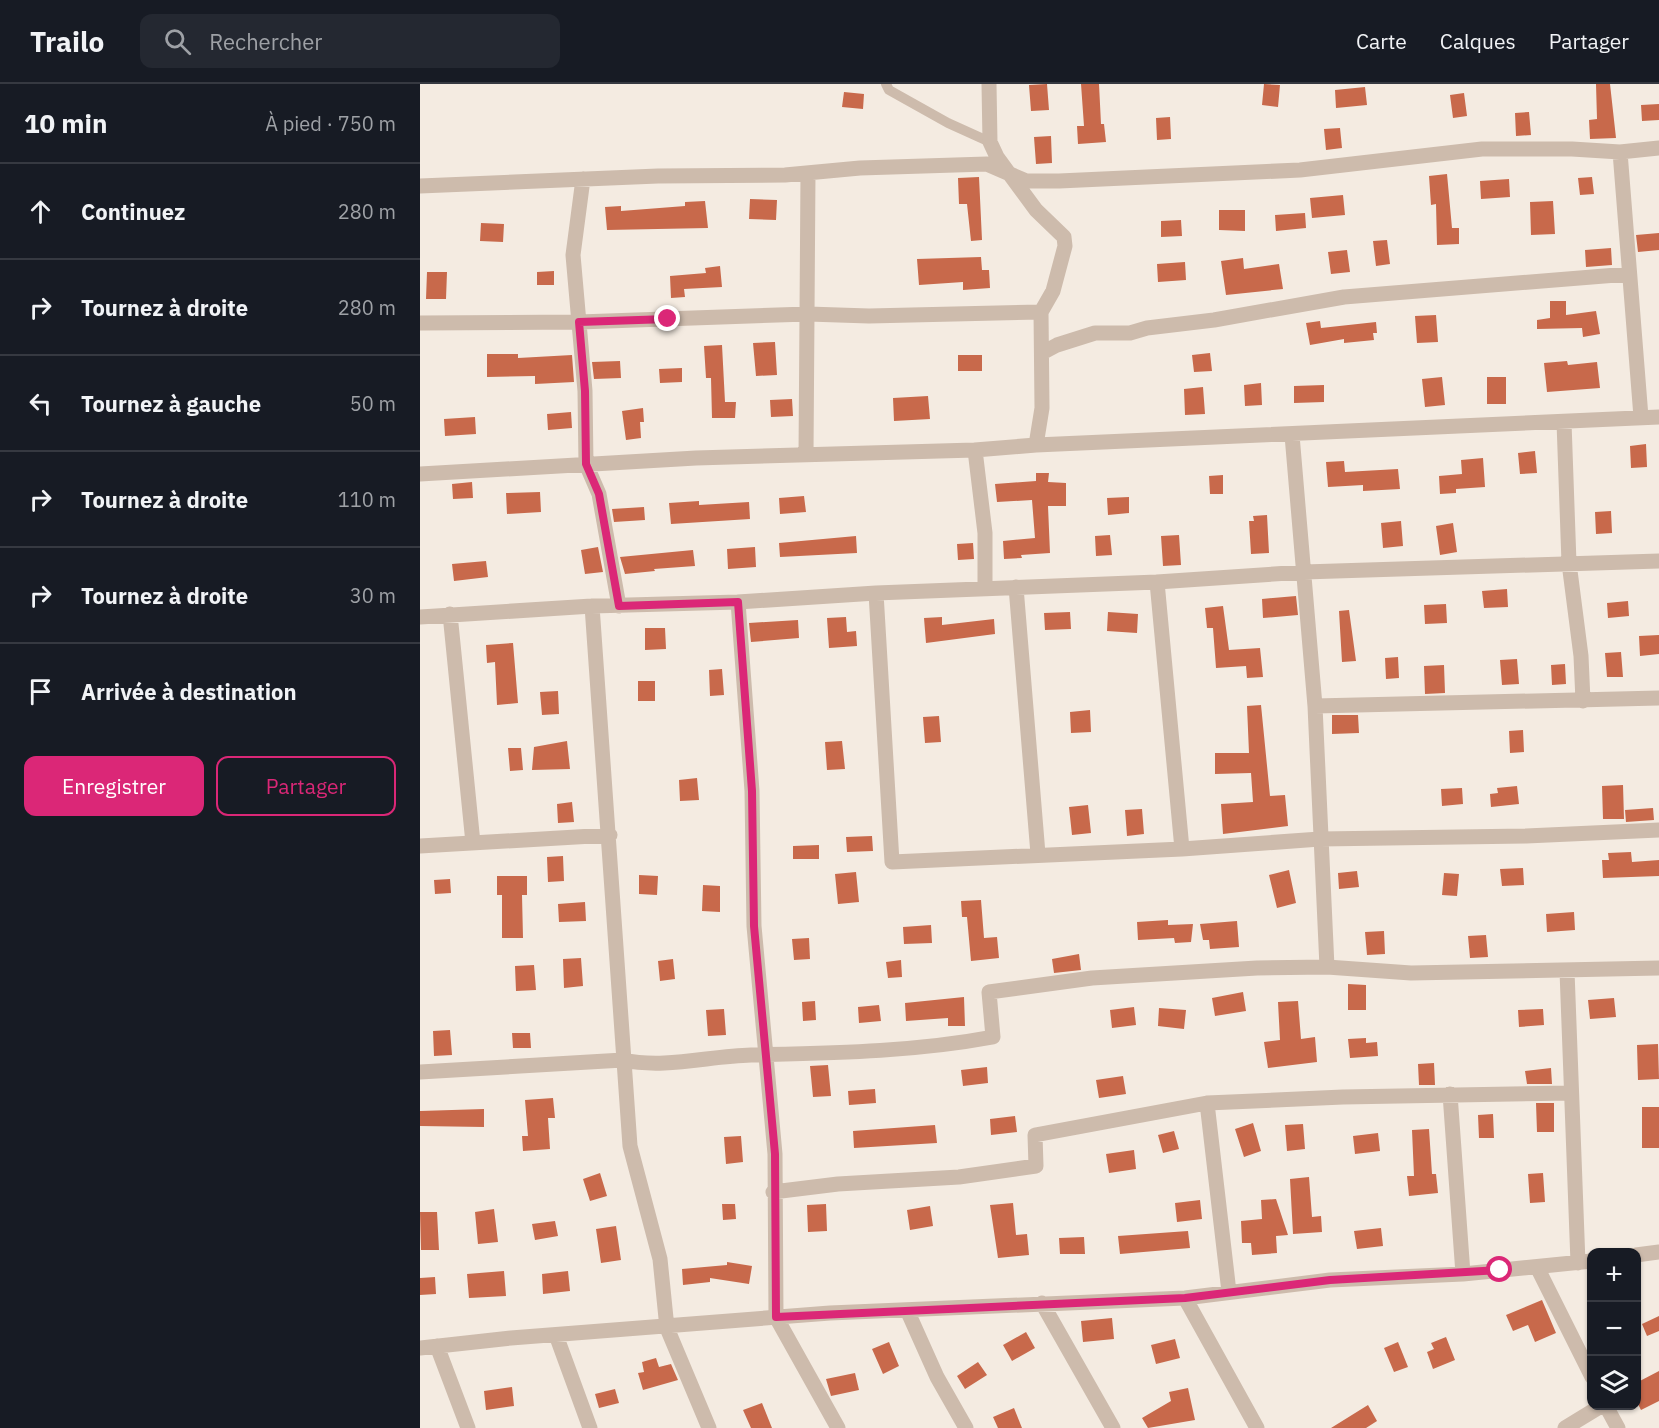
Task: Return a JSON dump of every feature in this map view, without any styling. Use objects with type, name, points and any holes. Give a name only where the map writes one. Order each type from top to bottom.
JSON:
[{"type":"street","points":[[989,84],[990,142],[1036,210],[1064,237],[1065,246],[1053,291],[1041,312],[1042,408],[1036,445]]},
{"type":"street","points":[[420,186],[807,173],[860,168],[987,164],[1026,181],[1048,181],[1300,170],[1482,149],[1572,149],[1620,152],[1659,148]]},
{"type":"street","points":[[1620,152],[1641,417]]},
{"type":"street","points":[[806,455],[807,173]]},
{"type":"street","points":[[583,179],[573,255],[585,391],[586,464],[599,494],[619,606]]},
{"type":"street","points":[[1042,353],[1057,345],[1095,333],[1130,333],[1147,328],[1214,320],[1344,297],[1629,274]]},
{"type":"street","points":[[420,323],[579,322],[808,314],[869,316],[1041,312]]},
{"type":"street","points":[[420,474],[586,464],[975,450],[1036,445],[1659,417]]},
{"type":"street","points":[[1564,422],[1569,563],[1581,656],[1583,701]]},
{"type":"street","points":[[1292,435],[1315,706],[1327,967]]},
{"type":"street","points":[[975,450],[985,533],[985,589]]},
{"type":"street","points":[[420,616],[592,606],[738,602],[876,593],[1157,582],[1304,572],[1659,561]]},
{"type":"street","points":[[1157,582],[1182,849]]},
{"type":"street","points":[[1016,587],[1038,854]]},
{"type":"street","points":[[876,593],[892,862],[1182,849],[1320,839],[1526,836],[1659,830]]},
{"type":"street","points":[[738,602],[752,791],[754,926],[775,1154],[773,1192],[776,1317],[838,1428]]},
{"type":"street","points":[[592,606],[610,835],[630,1146],[660,1259],[667,1328],[709,1428]]},
{"type":"street","points":[[450,614],[473,843]]},
{"type":"street","points":[[1315,706],[1659,699]]},
{"type":"street","points":[[420,846],[610,835]]},
{"type":"street","points":[[420,1072],[623,1060],[636,1063],[910,1049],[993,1037],[989,992],[1092,978],[1327,967],[1412,973],[1659,968]]},
{"type":"street","points":[[420,1348],[776,1317],[1185,1298],[1330,1280],[1463,1274],[1585,1262],[1571,1093],[1567,971]]},
{"type":"street","points":[[773,1192],[838,1184],[958,1177],[1036,1166],[1035,1136],[1207,1103],[1450,1094],[1571,1093]]},
{"type":"street","points":[[1450,1094],[1463,1274]]},
{"type":"street","points":[[1207,1103],[1229,1292]]},
{"type":"street","points":[[1641,1254],[1659,1252]]},
{"type":"street","points":[[1537,1267],[1587,1367]]},
{"type":"street","points":[[1185,1298],[1257,1428]]},
{"type":"street","points":[[1042,1303],[1113,1428]]},
{"type":"street","points":[[907,1310],[937,1377],[966,1428]]},
{"type":"street","points":[[556,1335],[590,1428]]},
{"type":"street","points":[[437,1346],[468,1428]]},
{"type":"street","points":[[1565,1428],[1594,1410]]},
{"type":"street","points":[[1608,1410],[1618,1428]]},
{"type":"lane","points":[[886,84],[889,90],[990,142]]},
{"type":"building","points":[[1047,84],[1049,110],[1031,111],[1029,85]]},
{"type":"building","points":[[1081,84],[1099,84],[1101,124],[1104,124],[1106,142],[1078,144],[1077,126],[1084,126]]},
{"type":"building","points":[[1264,84],[1280,85],[1278,107],[1262,105]]},
{"type":"building","points":[[1596,84],[1610,84],[1616,138],[1590,139],[1589,120],[1597,119]]},
{"type":"building","points":[[1365,87],[1367,105],[1336,108],[1335,90]]},
{"type":"building","points":[[844,92],[864,94],[863,109],[842,107]]},
{"type":"building","points":[[1464,93],[1467,116],[1453,118],[1450,95]]},
{"type":"building","points":[[1659,104],[1659,120],[1642,121],[1641,105]]},
{"type":"building","points":[[1529,112],[1531,135],[1516,136],[1515,113]]},
{"type":"building","points":[[1170,117],[1171,139],[1157,140],[1156,118]]},
{"type":"building","points":[[1340,128],[1342,148],[1326,150],[1324,129]]},
{"type":"building","points":[[1051,136],[1052,163],[1036,164],[1034,137]]},
{"type":"building","points":[[1447,174],[1452,228],[1459,228],[1459,244],[1437,245],[1436,204],[1431,205],[1429,176]]},
{"type":"building","points":[[979,177],[982,240],[971,241],[967,204],[959,204],[958,178]]},
{"type":"building","points":[[1592,177],[1594,194],[1580,195],[1578,178]]},
{"type":"building","points":[[1509,179],[1510,197],[1481,199],[1480,181]]},
{"type":"building","points":[[1343,195],[1345,215],[1312,218],[1310,198]]},
{"type":"building","points":[[750,199],[777,200],[776,220],[749,219]]},
{"type":"building","points":[[705,201],[708,228],[607,230],[605,207],[621,206],[621,211],[685,206],[685,202]]},
{"type":"building","points":[[1553,201],[1555,234],[1531,235],[1530,202]]},
{"type":"building","points":[[1219,210],[1245,210],[1245,231],[1219,230]]},
{"type":"building","points":[[1305,213],[1306,228],[1276,231],[1275,215]]},
{"type":"building","points":[[1181,220],[1182,236],[1161,237],[1161,221]]},
{"type":"building","points":[[481,223],[504,224],[503,242],[480,241]]},
{"type":"building","points":[[1659,233],[1659,250],[1638,252],[1636,235]]},
{"type":"building","points":[[1387,240],[1390,264],[1376,266],[1373,241]]},
{"type":"building","points":[[1611,248],[1612,265],[1586,267],[1585,250]]},
{"type":"building","points":[[1347,250],[1350,272],[1331,274],[1328,252]]},
{"type":"building","points":[[981,257],[982,270],[989,270],[990,288],[963,290],[963,282],[919,285],[917,259]]},
{"type":"building","points":[[1243,258],[1244,269],[1279,264],[1283,289],[1226,295],[1221,261]]},
{"type":"building","points":[[1185,262],[1186,280],[1158,282],[1157,264]]},
{"type":"building","points":[[720,266],[722,287],[684,289],[685,297],[671,298],[670,276],[706,273],[705,268]]},
{"type":"building","points":[[554,271],[554,285],[537,285],[537,272]]},
{"type":"building","points":[[427,272],[447,272],[446,299],[426,299]]},
{"type":"building","points":[[1550,301],[1566,301],[1566,315],[1596,311],[1600,334],[1583,337],[1582,328],[1537,329],[1537,320],[1550,318]]},
{"type":"building","points":[[1436,315],[1438,342],[1417,343],[1415,316]]},
{"type":"building","points":[[1320,321],[1321,328],[1376,322],[1377,333],[1373,333],[1374,340],[1344,343],[1344,339],[1310,345],[1306,323]]},
{"type":"building","points":[[775,342],[777,375],[756,376],[753,343]]},
{"type":"building","points":[[722,345],[725,402],[736,402],[735,418],[712,418],[711,378],[706,378],[704,346]]},
{"type":"building","points":[[1210,353],[1212,371],[1194,372],[1192,355]]},
{"type":"building","points":[[487,354],[518,354],[518,358],[572,355],[574,382],[535,384],[535,376],[487,377]]},
{"type":"building","points":[[958,355],[982,355],[982,371],[958,371]]},
{"type":"building","points":[[620,361],[621,378],[594,379],[592,362]]},
{"type":"building","points":[[1567,361],[1568,365],[1597,362],[1600,388],[1547,392],[1544,363]]},
{"type":"building","points":[[682,368],[682,382],[660,383],[659,369]]},
{"type":"building","points":[[1442,377],[1445,405],[1425,407],[1422,379]]},
{"type":"building","points":[[1487,377],[1506,377],[1506,404],[1487,404]]},
{"type":"building","points":[[1261,383],[1262,405],[1245,406],[1244,385]]},
{"type":"building","points":[[1324,385],[1324,402],[1294,403],[1294,386]]},
{"type":"building","points":[[1203,387],[1205,414],[1185,415],[1184,389]]},
{"type":"building","points":[[928,396],[930,419],[894,421],[893,398]]},
{"type":"building","points":[[792,399],[793,416],[771,417],[770,400]]},
{"type":"building","points":[[643,408],[644,422],[640,422],[641,438],[626,440],[622,411]]},
{"type":"building","points":[[571,412],[572,428],[548,430],[547,414]]},
{"type":"building","points":[[475,417],[476,434],[445,436],[444,419]]},
{"type":"building","points":[[1646,444],[1647,467],[1631,468],[1630,446]]},
{"type":"building","points":[[1535,451],[1537,473],[1520,474],[1518,453]]},
{"type":"building","points":[[1483,458],[1485,487],[1456,489],[1456,493],[1440,494],[1439,476],[1462,474],[1461,460]]},
{"type":"building","points":[[1344,461],[1345,472],[1398,469],[1400,489],[1363,491],[1363,485],[1328,487],[1326,462]]},
{"type":"building","points":[[1036,473],[1049,473],[1048,482],[1066,483],[1066,506],[1048,506],[1050,553],[1004,559],[1003,541],[1035,538],[1032,500],[997,502],[995,484],[1036,481]]},
{"type":"building","points":[[1223,475],[1223,494],[1210,494],[1209,476]]},
{"type":"building","points":[[472,482],[473,498],[453,499],[452,484]]},
{"type":"building","points":[[540,492],[541,512],[507,514],[506,493]]},
{"type":"building","points":[[804,496],[806,512],[780,514],[779,498]]},
{"type":"building","points":[[1129,497],[1129,513],[1108,515],[1107,498]]},
{"type":"building","points":[[699,501],[699,505],[749,502],[750,519],[671,524],[669,503]]},
{"type":"building","points":[[644,507],[645,520],[614,522],[612,509]]},
{"type":"building","points":[[1611,511],[1612,533],[1596,534],[1595,512]]},
{"type":"building","points":[[1267,515],[1269,553],[1251,554],[1249,521],[1254,521],[1253,516]]},
{"type":"building","points":[[1401,521],[1403,546],[1383,548],[1381,523]]},
{"type":"building","points":[[1453,523],[1457,552],[1440,555],[1436,526]]},
{"type":"building","points":[[1110,535],[1112,555],[1096,556],[1095,536]]},
{"type":"building","points":[[1179,535],[1181,565],[1163,566],[1161,536]]},
{"type":"building","points":[[856,536],[857,553],[780,557],[779,543]]},
{"type":"building","points":[[973,543],[974,559],[958,560],[957,544]]},
{"type":"building","points":[[598,547],[603,572],[585,574],[581,550]]},
{"type":"building","points":[[755,547],[756,567],[728,569],[727,549]]},
{"type":"building","points":[[693,550],[695,566],[625,574],[620,557]]},
{"type":"building","points":[[486,561],[488,577],[454,581],[452,564]]},
{"type":"building","points":[[1507,589],[1508,607],[1484,608],[1482,591]]},
{"type":"building","points":[[1296,596],[1298,615],[1263,618],[1262,599]]},
{"type":"building","points":[[1628,601],[1629,616],[1608,618],[1607,603]]},
{"type":"building","points":[[1446,604],[1447,623],[1425,624],[1424,605]]},
{"type":"building","points":[[1223,606],[1229,650],[1260,648],[1263,677],[1247,678],[1246,666],[1216,668],[1213,628],[1207,628],[1205,608]]},
{"type":"building","points":[[1349,610],[1356,661],[1342,662],[1339,611]]},
{"type":"building","points":[[1070,612],[1071,629],[1045,630],[1044,613]]},
{"type":"building","points":[[1108,612],[1138,614],[1137,633],[1107,631]]},
{"type":"building","points":[[846,617],[847,632],[856,631],[857,646],[829,648],[827,618]]},
{"type":"building","points":[[942,617],[942,625],[994,619],[995,634],[926,643],[924,618]]},
{"type":"building","points":[[798,620],[799,638],[751,642],[749,623]]},
{"type":"building","points":[[645,628],[665,628],[666,649],[645,650]]},
{"type":"building","points":[[1659,635],[1659,654],[1640,656],[1639,636]]},
{"type":"building","points":[[513,643],[518,703],[497,705],[495,662],[487,663],[486,645]]},
{"type":"building","points":[[1621,652],[1623,677],[1607,677],[1605,653]]},
{"type":"building","points":[[1398,657],[1399,678],[1386,679],[1385,658]]},
{"type":"building","points":[[1517,659],[1519,684],[1502,685],[1500,660]]},
{"type":"building","points":[[1565,664],[1566,684],[1552,685],[1551,665]]},
{"type":"building","points":[[1444,665],[1445,693],[1425,694],[1424,666]]},
{"type":"building","points":[[722,669],[724,695],[710,696],[709,670]]},
{"type":"building","points":[[638,681],[655,681],[655,701],[638,701]]},
{"type":"building","points":[[558,691],[559,714],[542,715],[540,692]]},
{"type":"building","points":[[1261,705],[1270,796],[1285,795],[1288,826],[1223,834],[1221,804],[1253,802],[1251,773],[1215,774],[1215,753],[1249,753],[1247,706]]},
{"type":"building","points":[[1090,710],[1091,732],[1071,733],[1070,712]]},
{"type":"building","points":[[1332,715],[1358,715],[1359,733],[1332,734]]},
{"type":"building","points":[[939,716],[941,742],[925,743],[923,717]]},
{"type":"building","points":[[1523,730],[1524,752],[1510,753],[1509,731]]},
{"type":"building","points":[[567,741],[570,769],[532,770],[534,747]]},
{"type":"building","points":[[842,741],[845,769],[827,770],[825,742]]},
{"type":"building","points":[[508,748],[521,748],[523,770],[510,771]]},
{"type":"building","points":[[697,778],[699,800],[680,801],[679,780]]},
{"type":"building","points":[[1623,785],[1624,819],[1603,819],[1602,786]]},
{"type":"building","points":[[1517,786],[1519,804],[1491,807],[1490,794],[1498,793],[1497,788]]},
{"type":"building","points":[[1462,788],[1463,804],[1442,806],[1441,789]]},
{"type":"building","points":[[572,802],[574,822],[558,823],[557,804]]},
{"type":"building","points":[[1088,805],[1091,833],[1072,835],[1069,807]]},
{"type":"building","points":[[1653,808],[1654,820],[1626,822],[1625,810]]},
{"type":"building","points":[[1142,809],[1144,834],[1127,836],[1125,810]]},
{"type":"building","points":[[872,836],[873,851],[847,852],[846,837]]},
{"type":"building","points":[[819,845],[819,859],[793,859],[793,846]]},
{"type":"building","points":[[1631,852],[1632,862],[1659,860],[1659,876],[1603,878],[1602,860],[1609,860],[1608,853]]},
{"type":"building","points":[[563,856],[564,881],[548,882],[547,857]]},
{"type":"building","points":[[1523,868],[1524,885],[1502,886],[1500,869]]},
{"type":"building","points":[[1289,870],[1296,903],[1277,908],[1269,875]]},
{"type":"building","points":[[1357,871],[1359,887],[1339,889],[1338,873]]},
{"type":"building","points":[[856,872],[859,902],[838,904],[835,874]]},
{"type":"building","points":[[1444,873],[1459,874],[1457,896],[1442,895]]},
{"type":"building","points":[[639,875],[658,876],[657,895],[639,894]]},
{"type":"building","points":[[497,876],[527,876],[527,895],[522,895],[523,938],[502,938],[502,895],[497,895]]},
{"type":"building","points":[[450,879],[451,893],[435,894],[434,880]]},
{"type":"building","points":[[703,885],[720,886],[720,912],[702,911]]},
{"type":"building","points":[[981,900],[984,938],[997,937],[999,958],[971,961],[967,917],[962,917],[961,901]]},
{"type":"building","points":[[585,902],[586,921],[559,922],[558,904]]},
{"type":"building","points":[[1574,912],[1575,930],[1547,932],[1546,914]]},
{"type":"building","points":[[1168,920],[1168,925],[1193,924],[1191,942],[1175,943],[1174,938],[1138,940],[1137,922]]},
{"type":"building","points":[[1237,921],[1239,947],[1210,949],[1209,940],[1203,940],[1200,924]]},
{"type":"building","points":[[931,925],[932,943],[904,944],[903,927]]},
{"type":"building","points":[[1384,931],[1385,954],[1367,955],[1365,932]]},
{"type":"building","points":[[1486,935],[1488,957],[1470,958],[1468,936]]},
{"type":"building","points":[[809,938],[810,959],[794,960],[792,939]]},
{"type":"building","points":[[1079,954],[1081,970],[1054,973],[1052,959]]},
{"type":"building","points":[[581,958],[583,986],[564,988],[563,959]]},
{"type":"building","points":[[673,959],[675,979],[660,981],[658,961]]},
{"type":"building","points":[[901,960],[902,977],[888,978],[886,962]]},
{"type":"building","points":[[534,965],[536,990],[516,991],[515,966]]},
{"type":"building","points":[[1348,984],[1366,985],[1366,1010],[1348,1010]]},
{"type":"building","points":[[1243,992],[1246,1011],[1215,1016],[1212,998]]},
{"type":"building","points":[[964,997],[965,1026],[948,1026],[948,1018],[906,1021],[905,1003]]},
{"type":"building","points":[[1614,998],[1616,1017],[1590,1019],[1588,1000]]},
{"type":"building","points":[[815,1001],[816,1020],[803,1021],[802,1002]]},
{"type":"building","points":[[1298,1001],[1301,1039],[1315,1037],[1317,1062],[1268,1068],[1264,1042],[1280,1040],[1278,1002]]},
{"type":"building","points":[[879,1005],[881,1021],[859,1023],[858,1007]]},
{"type":"building","points":[[1134,1007],[1136,1025],[1112,1028],[1110,1010]]},
{"type":"building","points":[[1159,1008],[1186,1010],[1184,1029],[1158,1026]]},
{"type":"building","points":[[724,1009],[726,1035],[708,1036],[706,1010]]},
{"type":"building","points":[[1543,1009],[1544,1025],[1519,1027],[1518,1010]]},
{"type":"building","points":[[450,1030],[452,1055],[434,1056],[433,1031]]},
{"type":"building","points":[[512,1033],[530,1033],[531,1048],[513,1048]]},
{"type":"building","points":[[1366,1038],[1366,1043],[1377,1042],[1378,1056],[1350,1058],[1348,1039]]},
{"type":"building","points":[[1658,1044],[1659,1079],[1638,1080],[1637,1045]]},
{"type":"building","points":[[1434,1063],[1435,1085],[1419,1085],[1418,1064]]},
{"type":"building","points":[[828,1065],[831,1096],[813,1097],[810,1066]]},
{"type":"building","points":[[987,1067],[988,1083],[963,1086],[961,1070]]},
{"type":"building","points":[[1551,1068],[1552,1084],[1527,1084],[1525,1071]]},
{"type":"building","points":[[1123,1076],[1126,1094],[1099,1098],[1096,1080]]},
{"type":"building","points":[[875,1089],[876,1103],[849,1105],[848,1091]]},
{"type":"building","points":[[553,1098],[555,1118],[548,1118],[550,1149],[523,1151],[522,1136],[528,1136],[525,1100]]},
{"type":"building","points":[[1536,1103],[1554,1103],[1554,1132],[1537,1132]]},
{"type":"building","points":[[1642,1107],[1659,1107],[1659,1148],[1642,1148]]},
{"type":"building","points":[[484,1109],[484,1127],[420,1126],[420,1111]]},
{"type":"building","points":[[1493,1114],[1494,1138],[1479,1138],[1478,1115]]},
{"type":"building","points":[[1015,1116],[1017,1132],[991,1135],[990,1119]]},
{"type":"building","points":[[1253,1123],[1261,1151],[1244,1157],[1235,1129]]},
{"type":"building","points":[[1303,1124],[1305,1149],[1287,1151],[1285,1125]]},
{"type":"building","points":[[935,1125],[937,1143],[854,1148],[853,1131]]},
{"type":"building","points":[[1429,1129],[1432,1174],[1436,1174],[1438,1193],[1409,1196],[1407,1176],[1414,1176],[1412,1130]]},
{"type":"building","points":[[1174,1131],[1179,1149],[1163,1153],[1158,1135]]},
{"type":"building","points":[[1378,1133],[1380,1151],[1355,1154],[1353,1136]]},
{"type":"building","points":[[741,1136],[743,1162],[726,1164],[724,1137]]},
{"type":"building","points":[[1134,1150],[1136,1169],[1109,1173],[1106,1154]]},
{"type":"building","points":[[600,1173],[607,1196],[590,1201],[583,1179]]},
{"type":"building","points":[[1543,1173],[1545,1202],[1530,1203],[1528,1174]]},
{"type":"building","points":[[1309,1177],[1312,1217],[1321,1216],[1322,1232],[1293,1234],[1290,1179]]},
{"type":"building","points":[[1276,1199],[1288,1235],[1276,1236],[1277,1253],[1252,1255],[1251,1243],[1242,1243],[1241,1221],[1262,1219],[1261,1200]]},
{"type":"building","points":[[1200,1200],[1202,1219],[1177,1222],[1175,1203]]},
{"type":"building","points":[[1013,1203],[1016,1235],[1027,1234],[1029,1255],[998,1258],[990,1205]]},
{"type":"building","points":[[722,1204],[735,1204],[736,1219],[723,1220]]},
{"type":"building","points":[[826,1204],[827,1231],[808,1232],[807,1205]]},
{"type":"building","points":[[930,1206],[933,1226],[910,1230],[907,1210]]},
{"type":"building","points":[[494,1209],[498,1242],[478,1244],[475,1212]]},
{"type":"building","points":[[420,1212],[437,1212],[439,1250],[421,1250]]},
{"type":"building","points":[[555,1221],[558,1236],[535,1240],[532,1224]]},
{"type":"building","points":[[616,1226],[621,1260],[601,1263],[596,1229]]},
{"type":"building","points":[[1381,1228],[1383,1246],[1357,1249],[1354,1231]]},
{"type":"building","points":[[1188,1231],[1190,1248],[1120,1254],[1118,1236]]},
{"type":"building","points":[[1084,1237],[1085,1254],[1060,1254],[1059,1238]]},
{"type":"building","points":[[727,1262],[752,1266],[749,1284],[710,1278],[710,1282],[683,1285],[682,1269],[727,1265]]},
{"type":"building","points":[[504,1271],[506,1296],[469,1298],[467,1274]]},
{"type":"building","points":[[568,1271],[570,1291],[543,1294],[542,1274]]},
{"type":"building","points":[[435,1277],[436,1294],[420,1295],[420,1278]]},
{"type":"building","points":[[1542,1300],[1556,1333],[1535,1342],[1528,1325],[1513,1331],[1506,1315]]},
{"type":"building","points":[[1659,1316],[1659,1331],[1647,1336],[1642,1324]]},
{"type":"building","points":[[1112,1318],[1114,1339],[1083,1342],[1081,1321]]},
{"type":"building","points":[[1026,1332],[1035,1348],[1012,1361],[1003,1345]]},
{"type":"building","points":[[1446,1337],[1455,1360],[1433,1369],[1427,1352],[1434,1349],[1431,1343]]},
{"type":"building","points":[[1175,1339],[1180,1358],[1156,1364],[1151,1345]]},
{"type":"building","points":[[889,1342],[899,1366],[883,1374],[872,1349]]},
{"type":"building","points":[[1398,1342],[1408,1367],[1394,1372],[1384,1348]]},
{"type":"building","points":[[656,1358],[659,1367],[671,1364],[678,1380],[643,1390],[638,1373],[644,1372],[642,1362]]},
{"type":"building","points":[[978,1362],[987,1375],[965,1389],[957,1376]]},
{"type":"building","points":[[1659,1371],[1659,1401],[1641,1410],[1641,1380]]},
{"type":"building","points":[[855,1373],[859,1390],[831,1396],[826,1379]]},
{"type":"building","points":[[512,1387],[514,1406],[486,1410],[484,1391]]},
{"type":"building","points":[[1188,1388],[1195,1420],[1148,1428],[1142,1418],[1171,1401],[1169,1392]]},
{"type":"building","points":[[615,1389],[619,1403],[599,1408],[595,1394]]},
{"type":"building","points":[[762,1403],[772,1428],[751,1428],[743,1410]]},
{"type":"building","points":[[1368,1405],[1377,1421],[1366,1428],[1331,1428]]},
{"type":"building","points":[[1014,1408],[1022,1428],[998,1428],[993,1417]]},
{"type":"route","points":[[668,319],[579,322],[585,391],[586,464],[599,494],[619,606],[738,602],[752,791],[754,926],[775,1154],[773,1192],[776,1317],[1185,1298],[1330,1280],[1463,1274],[1500,1270]]}]
